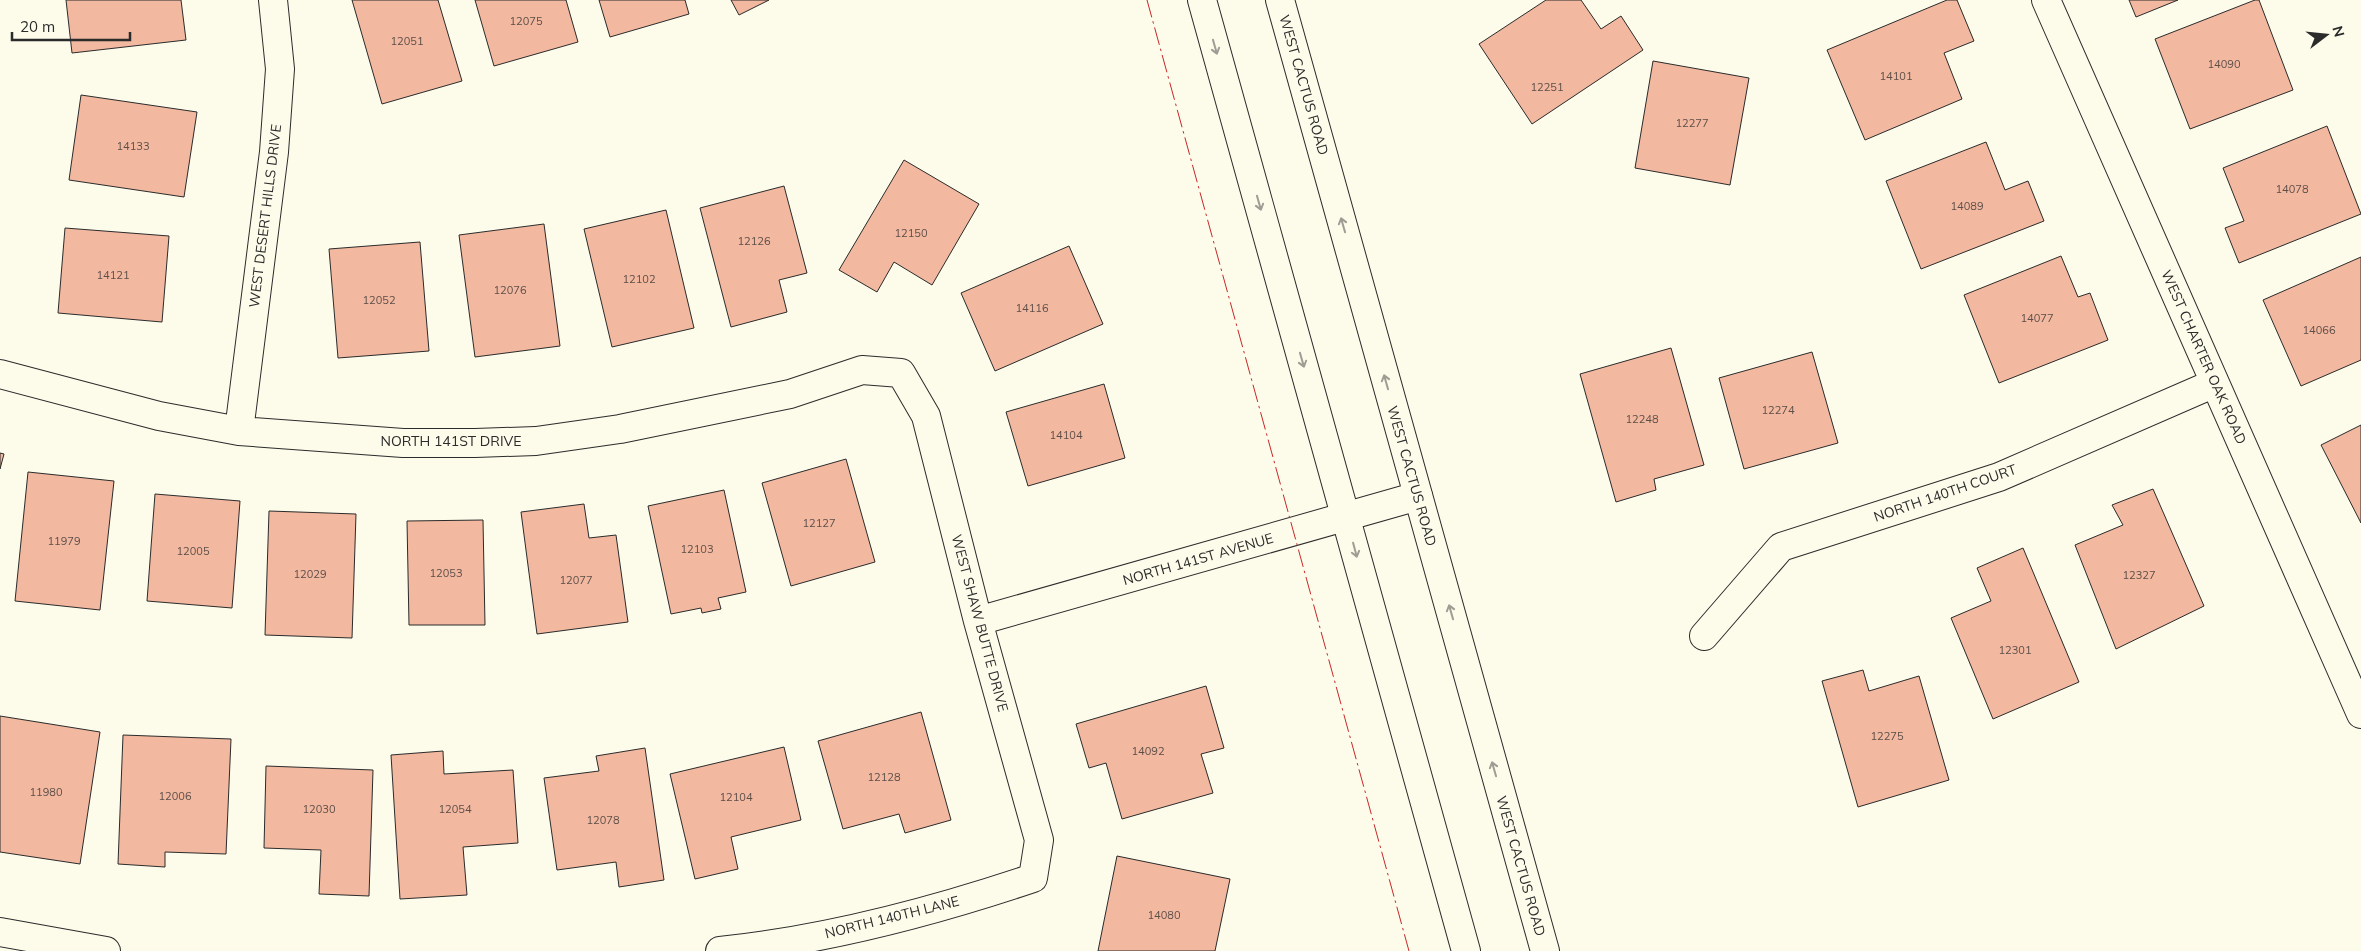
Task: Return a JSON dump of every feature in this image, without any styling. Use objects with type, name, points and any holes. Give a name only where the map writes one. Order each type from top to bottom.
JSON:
[{"type":"street","name":"WEST DESERT HILLS DRIVE","points":[[239,431],[274,152],[280,69],[273,0]]},
{"type":"street","points":[[1202,0],[1466,951]]},
{"type":"street","name":"WEST CACTUS ROAD","points":[[1280,0],[1545,951]]},
{"type":"street","name":"WEST CHARTER OAK ROAD","points":[[2046,0],[2361,714]]},
{"type":"street","name":"NORTH 141ST DRIVE","points":[[0,374],[159,416],[239,431],[403,443],[536,441],[693,416],[790,394],[862,370],[901,373]]},
{"type":"street","name":"WEST SHAW BUTTE DRIVE","points":[[901,373],[926,416],[978,620],[1039,840],[1033,878]]},
{"type":"street","name":"NORTH 140TH COURT","points":[[1704,636],[1781,547],[1999,477],[2215,382]]},
{"type":"street","name":"NORTH 141ST AVENUE","points":[[978,620],[1418,496]]},
{"type":"street","name":"NORTH 140TH LANE","points":[[720,951],[775,945],[848,929],[988,893],[1033,878]]},
{"type":"street","points":[[0,932],[99,951]]},
{"type":"building","points":[[66,0],[181,0],[186,40],[72,53]]},
{"type":"building","points":[[352,0],[438,0],[462,81],[382,104]]},
{"type":"building","points":[[475,0],[566,0],[578,42],[494,66]]},
{"type":"building","points":[[599,0],[685,0],[689,14],[610,37]]},
{"type":"building","points":[[731,0],[769,0],[739,15]]},
{"type":"building","points":[[1546,0],[1581,0],[1601,29],[1621,16],[1643,50],[1532,124],[1479,44]]},
{"type":"building","points":[[1947,0],[1957,0],[1974,41],[1944,53],[1962,99],[1865,140],[1827,50]]},
{"type":"building","points":[[2129,0],[2178,0],[2136,17]]},
{"type":"building","points":[[2259,0],[2293,90],[2190,129],[2155,39]]},
{"type":"building","points":[[1653,61],[1749,78],[1730,185],[1635,168]]},
{"type":"building","points":[[81,95],[197,112],[184,197],[69,180]]},
{"type":"building","points":[[2327,126],[2361,214],[2239,263],[2225,228],[2244,221],[2223,168]]},
{"type":"building","points":[[1986,142],[2005,190],[2028,181],[2044,221],[1921,269],[1886,181]]},
{"type":"building","points":[[904,160],[979,204],[932,285],[894,262],[877,292],[839,270]]},
{"type":"building","points":[[784,186],[807,273],[779,280],[787,312],[731,327],[700,208]]},
{"type":"building","points":[[666,210],[694,328],[612,347],[584,229]]},
{"type":"building","points":[[544,224],[560,346],[475,357],[459,235]]},
{"type":"building","points":[[65,228],[169,236],[162,322],[58,313]]},
{"type":"building","points":[[420,242],[429,351],[338,358],[329,249]]},
{"type":"building","points":[[1069,246],[1103,324],[995,371],[961,293]]},
{"type":"building","points":[[2061,256],[2078,297],[2090,293],[2108,340],[1999,383],[1964,295]]},
{"type":"building","points":[[2361,257],[2361,360],[2301,386],[2263,300]]},
{"type":"building","points":[[1671,348],[1704,465],[1654,479],[1656,490],[1616,502],[1580,374]]},
{"type":"building","points":[[1812,352],[1838,443],[1744,469],[1719,378]]},
{"type":"building","points":[[1104,384],[1125,458],[1028,486],[1006,412]]},
{"type":"building","points":[[2361,425],[2361,523],[2321,445]]},
{"type":"building","points":[[0,453],[4,454],[0,469]]},
{"type":"building","points":[[846,459],[875,562],[791,586],[762,483]]},
{"type":"building","points":[[28,472],[114,481],[100,610],[15,601]]},
{"type":"building","points":[[2153,489],[2204,606],[2116,649],[2075,545],[2123,525],[2112,505]]},
{"type":"building","points":[[724,490],[746,592],[718,598],[721,609],[702,613],[701,608],[671,614],[648,506]]},
{"type":"building","points":[[155,494],[240,501],[232,608],[147,601]]},
{"type":"building","points":[[584,504],[589,538],[616,535],[628,622],[537,634],[521,512]]},
{"type":"building","points":[[269,511],[356,514],[352,638],[265,635]]},
{"type":"building","points":[[483,520],[485,625],[409,625],[407,521]]},
{"type":"building","points":[[2023,548],[2079,682],[1993,719],[1951,618],[1991,601],[1977,568]]},
{"type":"building","points":[[1863,670],[1869,691],[1919,676],[1949,780],[1858,807],[1822,681]]},
{"type":"building","points":[[1206,686],[1224,748],[1201,754],[1213,793],[1122,819],[1106,763],[1089,768],[1076,724]]},
{"type":"building","points":[[921,712],[951,820],[905,833],[899,814],[843,829],[818,741]]},
{"type":"building","points":[[0,716],[100,732],[80,864],[0,852]]},
{"type":"building","points":[[123,735],[231,739],[226,854],[165,852],[165,867],[118,864]]},
{"type":"building","points":[[784,747],[801,820],[731,837],[738,869],[695,879],[670,774]]},
{"type":"building","points":[[645,748],[664,880],[619,887],[616,862],[557,870],[544,778],[599,771],[596,756]]},
{"type":"building","points":[[443,751],[444,774],[513,770],[518,843],[463,847],[467,895],[400,899],[391,755]]},
{"type":"building","points":[[266,766],[373,770],[369,896],[319,894],[321,850],[264,848]]},
{"type":"building","points":[[1117,856],[1230,879],[1215,951],[1098,951]]},
{"type":"power","points":[[1147,0],[1409,951]]}]
